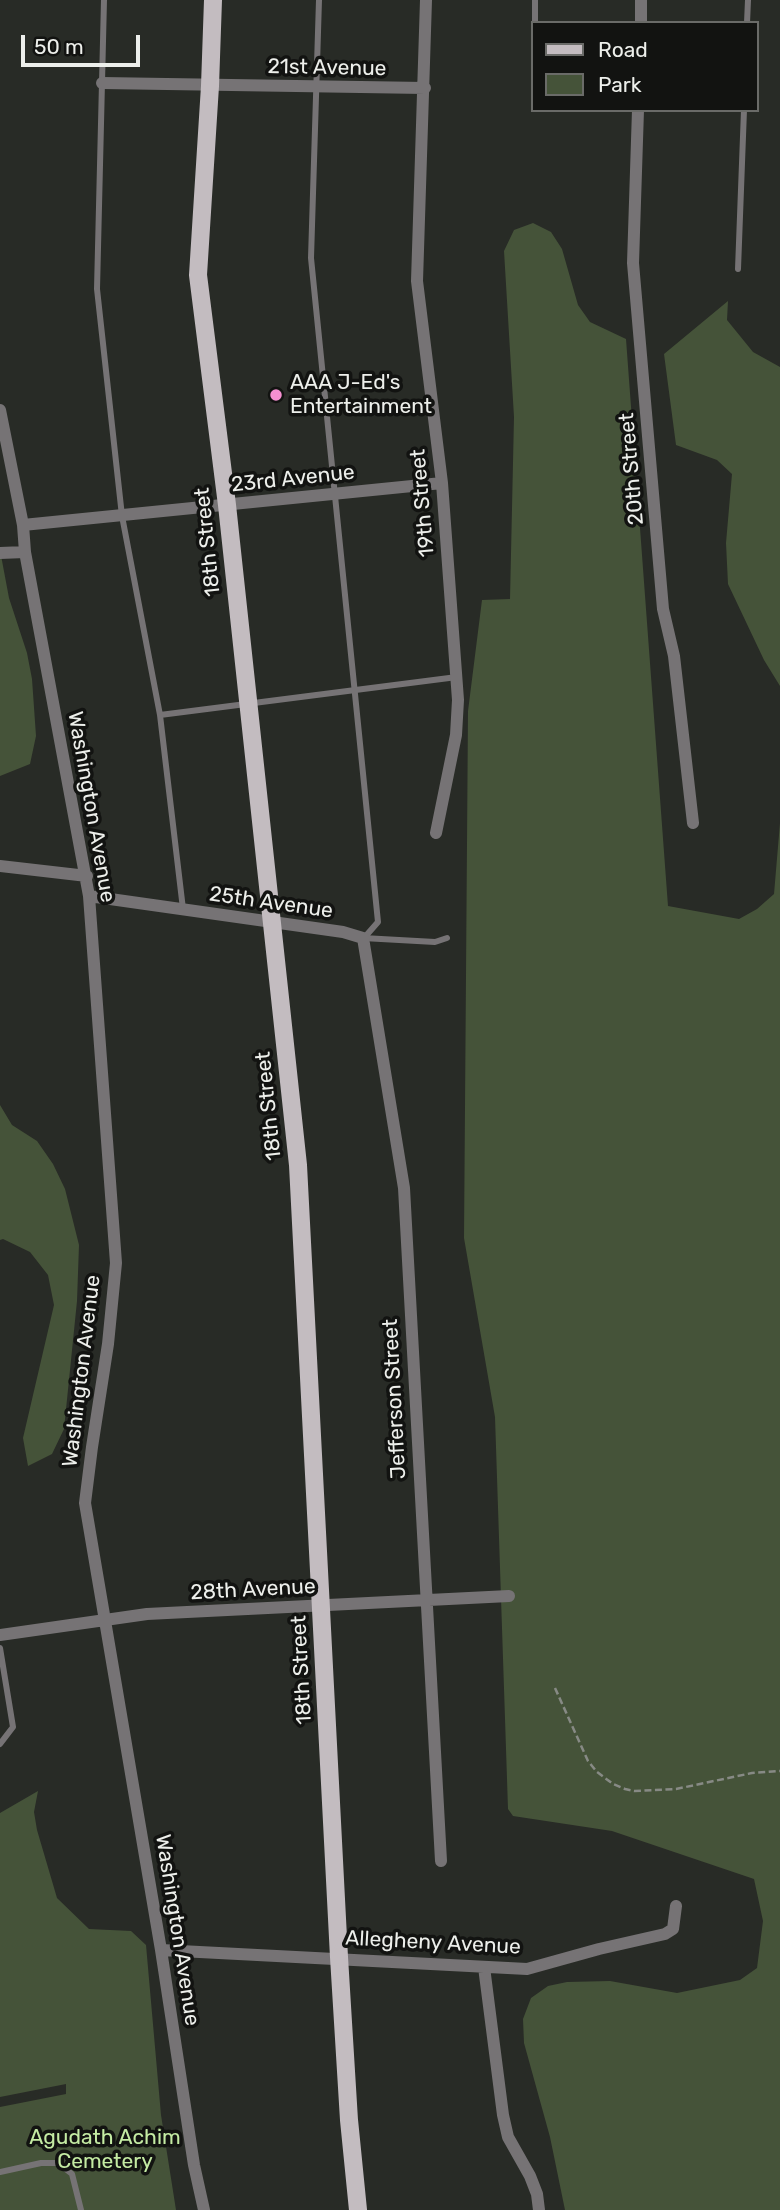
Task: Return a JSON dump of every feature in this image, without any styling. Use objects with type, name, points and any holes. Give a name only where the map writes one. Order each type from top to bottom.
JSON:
[{"type":"main road","name":"18th Street","points":[[212,0],[210,86],[198,275],[227,505],[298,1165],[339,1958],[349,2120],[358,2210]]},
{"type":"street","name":"19th Street","points":[[426,0],[417,281],[442,483],[457,677],[456,734],[436,833]]},
{"type":"street","points":[[641,21],[642,0]]},
{"type":"street","name":"21st Avenue","points":[[102,83],[425,88]]},
{"type":"street","name":"20th Street","points":[[638,112],[633,263],[663,609],[674,656],[693,823]]},
{"type":"street","name":"Washington Avenue","points":[[0,410],[89,896],[116,1263],[108,1344],[85,1503],[161,1950],[194,2165],[204,2210]]},
{"type":"street","name":"23rd Avenue","points":[[23,525],[442,483]]},
{"type":"street","points":[[0,553],[25,552]]},
{"type":"street","points":[[0,866],[87,876]]},
{"type":"street","name":"25th Avenue","points":[[89,896],[343,932],[363,938]]},
{"type":"street","name":"Jefferson Street","points":[[363,938],[404,1188],[441,1861]]},
{"type":"street","name":"28th Avenue","points":[[0,1635],[147,1614],[509,1596]]},
{"type":"street","name":"Allegheny Avenue","points":[[161,1950],[527,1969],[665,1934],[673,1929],[676,1906]]},
{"type":"street","points":[[484,1967],[503,2115],[509,2137],[537,2194],[539,2210]]},
{"type":"lane","points":[[104,0],[97,289],[122,516],[160,715],[183,911]]},
{"type":"lane","points":[[319,0],[311,258],[377,922],[363,938]]},
{"type":"lane","points":[[535,0],[536,21]]},
{"type":"lane","points":[[747,21],[748,0]]},
{"type":"lane","points":[[738,270],[744,112]]},
{"type":"lane","points":[[160,715],[457,677]]},
{"type":"lane","name":"25th Avenue","points":[[363,938],[435,942],[447,937]]},
{"type":"lane","points":[[0,1648],[13,1727],[0,1744]]},
{"type":"lane","points":[[0,2172],[41,2163],[58,2163],[72,2174],[81,2210]]},
{"type":"path","points":[[555,1688],[588,1761],[613,1784],[634,1791],[676,1789],[752,1773],[780,1771]]},
{"type":"green space","points":[[533,223],[551,232],[562,249],[578,305],[590,322],[626,339],[668,906],[739,919],[757,909],[774,894],[780,823],[780,2210],[565,2210],[550,2137],[524,2043],[523,2019],[531,1998],[548,1986],[567,1982],[610,1981],[677,1993],[740,1980],[757,1968],[763,1921],[754,1879],[612,1831],[513,1816],[508,1809],[495,1417],[464,1238],[468,711],[482,600],[510,599],[514,417],[504,251],[514,230]]},
{"type":"green space","points":[[728,301],[727,320],[753,352],[780,367],[780,686],[764,660],[728,584],[726,543],[732,474],[717,460],[676,445],[664,354]]},
{"type":"green space","points":[[0,550],[9,598],[27,653],[32,679],[36,736],[30,764],[0,776]]},
{"type":"green space","points":[[0,1105],[12,1125],[37,1141],[53,1164],[65,1189],[79,1245],[77,1301],[64,1429],[52,1454],[28,1466],[23,1438],[54,1305],[48,1275],[30,1252],[0,1240]]},
{"type":"green space","name":"Agudath Achim Cemetery","points":[[38,1791],[34,1812],[37,1830],[57,1898],[89,1929],[131,1931],[146,1945],[161,2115],[176,2210],[0,2210],[0,2107],[66,2094],[66,2084],[0,2097],[0,1813]]},
{"type":"place","name":"AAA J-Ed's Entertainment","points":[[276,395]]}]
